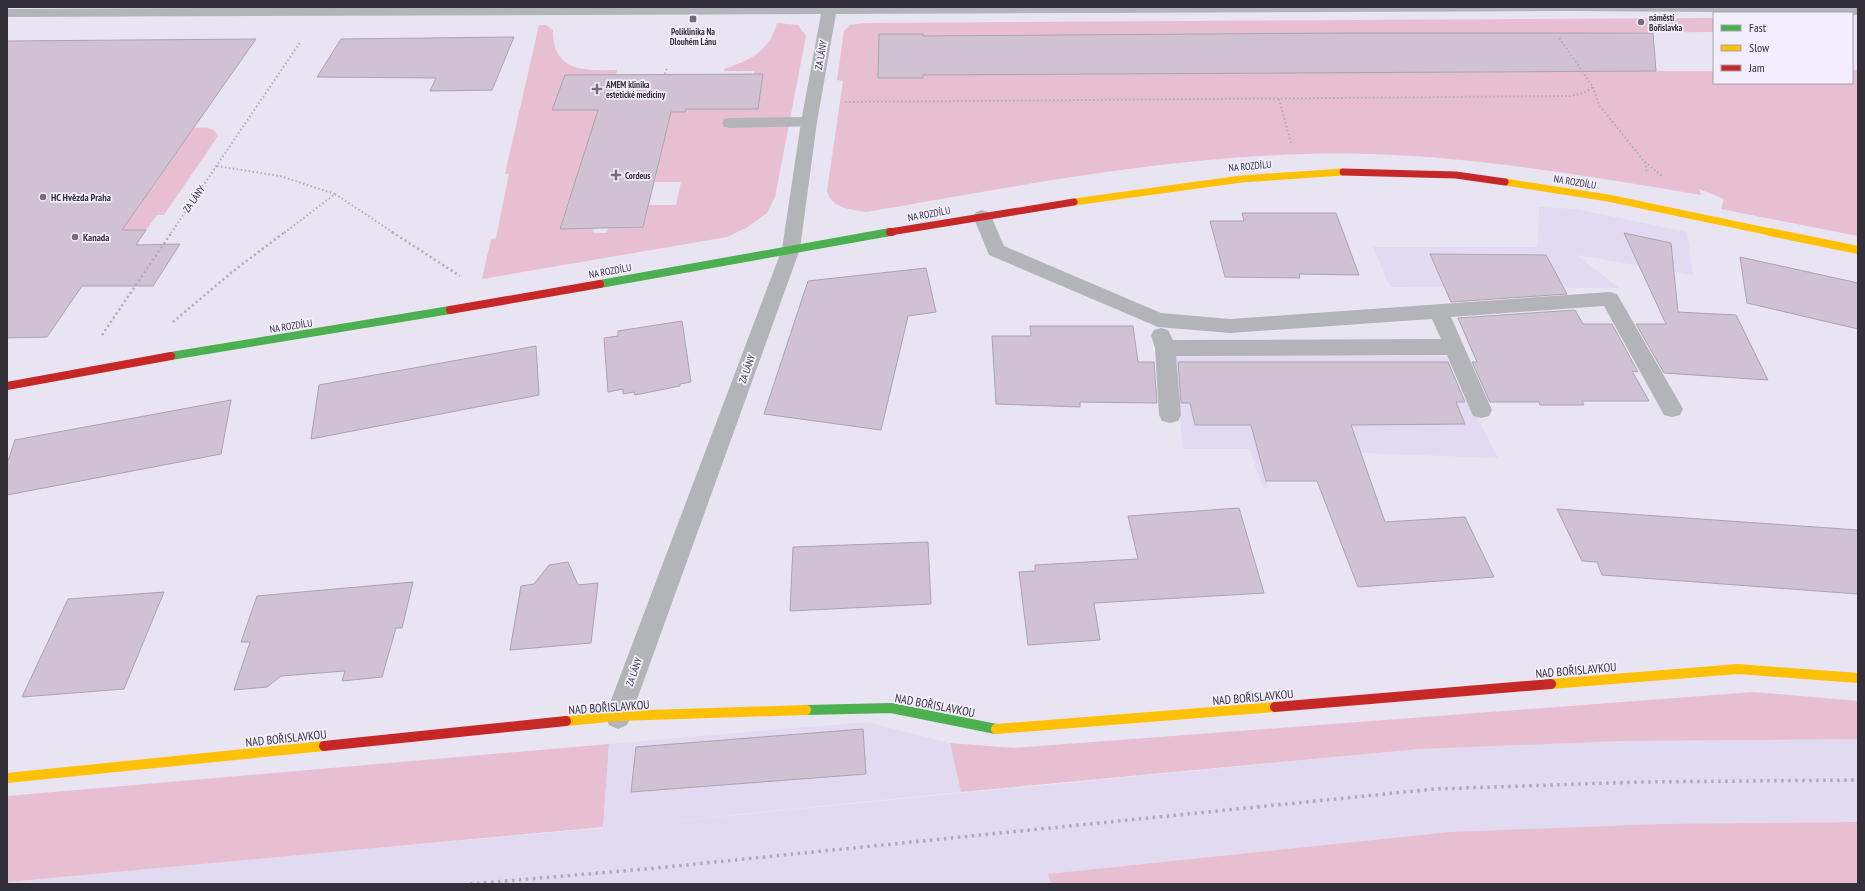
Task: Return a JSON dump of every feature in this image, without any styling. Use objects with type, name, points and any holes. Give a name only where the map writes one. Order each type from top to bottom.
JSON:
[{"type":"street","points":[[7,13],[589,9],[1567,7],[1858,11]]},
{"type":"street","name":"ZA LÁNY","points":[[618,716],[791,249],[812,102],[829,9]]},
{"type":"street","points":[[730,123],[809,122]]},
{"type":"street","name":"NA ROZDÍLU","points":[[7,386],[76,373],[500,302],[982,216],[1223,180],[1300,173],[1375,172],[1456,175],[1608,198],[1858,250]]},
{"type":"street","points":[[982,216],[996,250],[1158,320],[1230,326],[1610,299],[1672,409]]},
{"type":"street","points":[[1439,312],[1481,410]]},
{"type":"street","points":[[1158,320],[1165,348],[1170,415]]},
{"type":"street","points":[[1165,348],[1454,347]]},
{"type":"street","name":"NAD BOŘISLAVKOU","points":[[7,778],[618,716],[891,708],[999,730],[1738,669],[1858,678]]},
{"type":"path","points":[[1538,8],[1593,87],[1599,105],[1644,161],[1685,196],[1702,217]]},
{"type":"path","name":"ZA LÁNY","points":[[76,373],[136,287],[162,244],[217,166],[304,37]]},
{"type":"path","points":[[665,74],[667,67]]},
{"type":"path","points":[[812,102],[1570,96],[1584,93],[1593,87]]},
{"type":"path","points":[[1279,99],[1292,147]]},
{"type":"path","points":[[217,166],[280,176],[335,194],[500,302]]},
{"type":"path","points":[[171,323],[232,272],[335,194]]},
{"type":"shaded area","points":[[1713,18],[1713,32],[1581,33],[1608,71],[1713,71],[1713,84],[1853,84],[1853,70],[1858,70],[1858,236],[1721,209],[1724,199],[1699,189],[1701,195],[1554,171],[1455,159],[1356,154],[1306,154],[1195,161],[1085,175],[866,212],[848,209],[837,205],[829,197],[827,191],[843,81],[837,80],[844,31],[850,25],[864,23]],"holes":[[[880,34],[923,34],[923,78],[878,78]]]},
{"type":"shaded area","points":[[777,23],[798,25],[806,36],[775,197],[767,213],[746,228],[727,237],[482,279],[491,239],[496,238],[509,174],[505,174],[539,25],[546,25],[553,30],[554,44],[558,54],[564,61],[582,69],[617,70],[616,75],[565,75],[553,110],[625,110],[612,122],[594,123],[560,228],[594,228],[593,233],[607,233],[608,228],[643,227],[649,205],[676,205],[681,182],[655,182],[668,122],[648,112],[685,112],[686,109],[758,109],[763,74],[754,74],[754,71],[724,71],[724,69],[750,58],[764,48],[769,41]]},
{"type":"shaded area","points":[[204,127],[214,130],[218,136],[164,215],[157,215],[146,230],[122,230],[194,128]]},
{"type":"shaded area","points":[[1539,207],[1576,209],[1687,232],[1693,275],[1577,255],[1619,288],[1390,287],[1373,247],[1538,247]]},
{"type":"shaded area","points":[[1173,353],[1448,357],[1498,458],[1361,453],[1283,481],[1266,481],[1268,488],[1262,487],[1250,449],[1183,449]]},
{"type":"shaded area","points":[[1754,692],[1858,701],[1858,739],[1622,741],[1420,749],[961,792],[950,743],[1014,748]]},
{"type":"shaded area","points":[[867,722],[950,743],[961,792],[623,826],[1420,749],[1622,741],[1858,739],[1858,822],[1658,824],[1450,832],[1048,874],[1051,884],[7,884],[7,881],[603,828],[609,744]]},
{"type":"shaded area","points":[[609,744],[603,827],[7,882],[7,796]]},
{"type":"shaded area","points":[[1858,822],[1858,884],[1051,884],[1048,874],[1450,832],[1658,824]]},
{"type":"building","points":[[1348,33],[1653,33],[1656,71],[923,75],[923,78],[878,78],[879,34],[923,34],[923,36]]},
{"type":"building","points":[[514,37],[492,90],[430,91],[436,78],[317,77],[341,39]]},
{"type":"building","points":[[256,39],[122,230],[146,230],[136,245],[180,244],[153,286],[82,286],[47,337],[7,338],[7,41]]},
{"type":"building","name":"Cordeus","points":[[763,74],[758,109],[686,109],[685,112],[671,112],[643,227],[560,229],[598,110],[552,110],[565,75]]},
{"type":"building","points":[[1242,213],[1336,213],[1359,275],[1299,274],[1300,278],[1225,277],[1210,221],[1244,221]]},
{"type":"building","points":[[1624,233],[1671,243],[1678,312],[1736,315],[1768,380],[1664,373],[1636,324],[1666,324]]},
{"type":"building","points":[[1430,254],[1546,255],[1567,294],[1451,302]]},
{"type":"building","points":[[1740,257],[1858,283],[1858,329],[1747,303]]},
{"type":"building","points":[[926,268],[936,312],[908,316],[881,430],[764,414],[808,281]]},
{"type":"building","points":[[1575,310],[1583,324],[1612,324],[1638,372],[1632,371],[1649,401],[1582,401],[1584,405],[1540,405],[1539,402],[1490,402],[1472,362],[1477,362],[1458,318]]},
{"type":"building","points":[[682,321],[691,382],[680,384],[680,386],[635,395],[634,392],[623,394],[623,389],[608,392],[604,338],[618,336],[618,331]]},
{"type":"building","points":[[1030,326],[1133,326],[1138,362],[1154,362],[1157,403],[1080,402],[1080,407],[996,404],[992,336],[1031,336]]},
{"type":"building","points":[[536,346],[539,395],[311,439],[319,385]]},
{"type":"building","points":[[1178,362],[1448,362],[1465,402],[1456,402],[1465,424],[1351,425],[1385,522],[1465,517],[1494,577],[1358,587],[1317,481],[1266,481],[1251,425],[1195,425],[1190,403],[1181,403]]},
{"type":"building","points":[[231,400],[221,454],[7,495],[7,464],[15,440]]},
{"type":"building","points":[[1239,508],[1264,593],[1094,603],[1100,640],[1028,645],[1019,572],[1035,571],[1035,565],[1138,559],[1128,516]]},
{"type":"building","points":[[1557,509],[1858,530],[1858,594],[1602,575],[1597,562],[1582,561]]},
{"type":"building","points":[[928,542],[931,604],[790,611],[793,547]]},
{"type":"building","points":[[568,562],[578,585],[598,583],[591,643],[510,650],[521,586],[534,584],[549,565]]},
{"type":"building","points":[[413,582],[402,628],[396,628],[382,677],[342,681],[345,671],[281,676],[267,687],[234,690],[250,642],[241,642],[257,596]]},
{"type":"building","points":[[164,592],[124,689],[22,697],[68,599]]},
{"type":"building","points":[[863,729],[866,774],[631,792],[636,747]]},
{"type":"railway","points":[[470,884],[646,869],[1434,789],[1640,782],[1858,780]]},
{"type":"traffic: fast","points":[[600,284],[890,232]]},
{"type":"traffic: fast","points":[[171,356],[450,310]]},
{"type":"traffic: fast","points":[[806,710],[891,708],[996,729]]},
{"type":"traffic: slow","points":[[1074,202],[1174,187],[1241,179],[1309,173],[1343,172]]},
{"type":"traffic: slow","points":[[1505,182],[1608,198],[1858,250]]},
{"type":"traffic: slow","points":[[1551,684],[1738,669],[1858,678]]},
{"type":"traffic: slow","points":[[996,729],[1275,707]]},
{"type":"traffic: slow","points":[[566,721],[618,716],[806,710]]},
{"type":"traffic: slow","points":[[7,778],[324,746]]},
{"type":"traffic: jam","points":[[1343,172],[1456,175],[1505,182]]},
{"type":"traffic: jam","points":[[890,232],[1074,202]]},
{"type":"traffic: jam","points":[[450,310],[600,284]]},
{"type":"traffic: jam","points":[[7,386],[171,356]]},
{"type":"traffic: jam","points":[[1275,707],[1551,684]]},
{"type":"traffic: jam","points":[[324,746],[566,721]]},
{"type":"place","name":"Poliklinika Na Dlouhém Lánu","points":[[693,19]]},
{"type":"place","name":"náměstí Bořislavka","points":[[1641,22]]},
{"type":"place","name":"AMEM klinika estetické medicíny","points":[[597,89]]},
{"type":"place","name":"Cordeus","points":[[616,175]]},
{"type":"place","name":"HC Hvězda Praha","points":[[43,197]]},
{"type":"place","name":"Kanada","points":[[75,237]]}]
